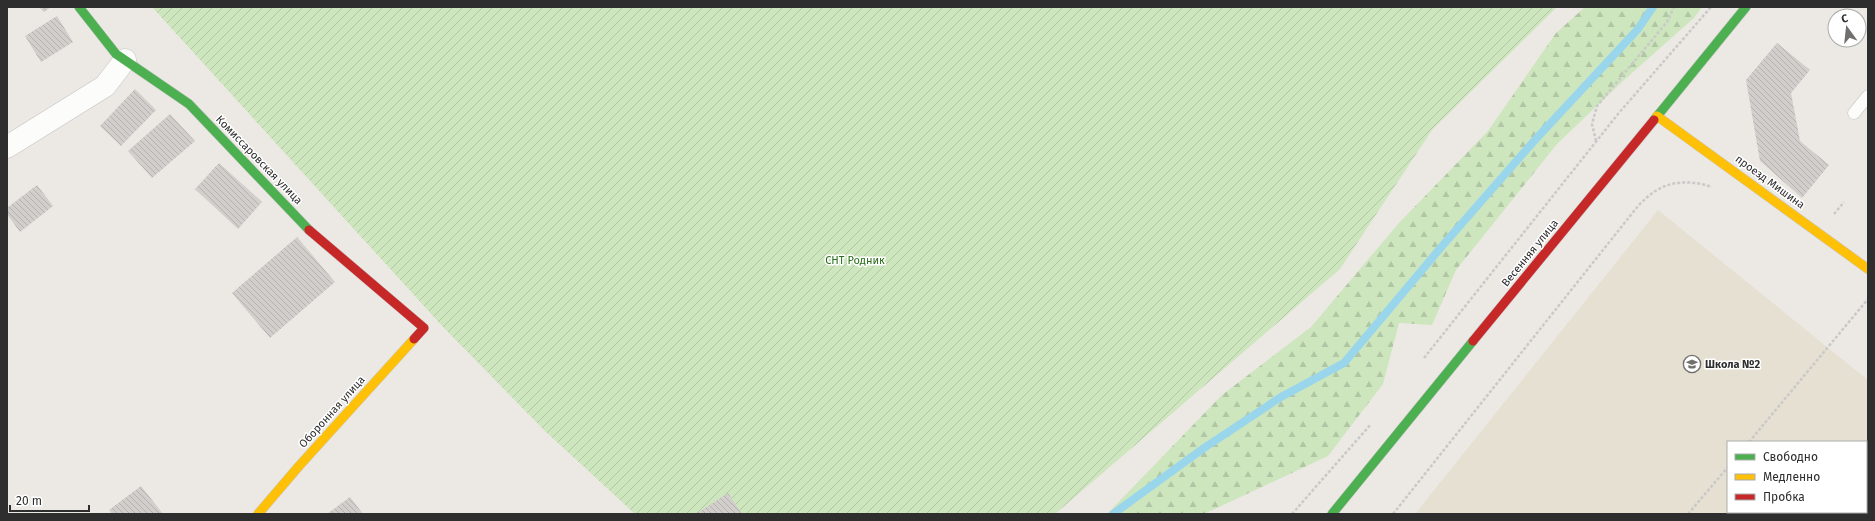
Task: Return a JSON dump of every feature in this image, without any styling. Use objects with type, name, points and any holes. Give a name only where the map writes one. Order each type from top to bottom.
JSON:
[{"type":"street","name":"Комиссаровская улица","points":[[79,7],[116,54],[189,104],[315,236],[424,328]]},
{"type":"street","name":"Весенняя улица","points":[[1332,514],[1746,7]]},
{"type":"street","points":[[7,147],[105,86],[125,60]]},
{"type":"street","name":"проезд Мишина","points":[[1657,116],[1754,184],[1868,269]]},
{"type":"street","name":"Оборонная улица","points":[[258,514],[299,466],[424,328]]},
{"type":"lane","points":[[1854,113],[1868,96]]},
{"type":"path","points":[[1596,141],[1592,124],[1597,106],[1667,22],[1674,7]]},
{"type":"path","points":[[1420,364],[1596,141],[1711,7]]},
{"type":"path","points":[[1393,514],[1638,206],[1658,189],[1678,183],[1698,182],[1717,189]]},
{"type":"path","points":[[1818,233],[1844,202]]},
{"type":"path","points":[[1750,441],[1868,299]]},
{"type":"path","points":[[1292,514],[1376,419]]},
{"type":"path","points":[[1688,514],[1727,468]]},
{"type":"shaded area","name":"Школа №2","points":[[1658,210],[1868,380],[1868,514],[1415,514]]},
{"type":"green space","name":"СНТ Родник","points":[[152,7],[1557,7],[1432,130],[1340,269],[1055,514],[635,514],[545,431],[444,328]]},
{"type":"green space","points":[[1585,7],[1702,7],[1694,18],[1624,80],[1557,144],[1456,270],[1432,325],[1399,323],[1383,384],[1328,456],[1204,514],[1107,514],[1222,395],[1311,327],[1398,224],[1488,131],[1556,33]]},
{"type":"building","points":[[39,7],[51,7],[44,12]]},
{"type":"building","points":[[57,16],[73,42],[41,62],[25,36]]},
{"type":"building","points":[[1777,43],[1810,70],[1791,93],[1800,141],[1829,165],[1802,198],[1760,161],[1746,80]]},
{"type":"building","points":[[135,89],[156,110],[121,146],[100,126]]},
{"type":"building","points":[[170,114],[195,141],[152,178],[128,151]]},
{"type":"building","points":[[219,163],[262,202],[238,229],[195,189]]},
{"type":"building","points":[[37,185],[53,206],[20,232],[7,214],[7,208]]},
{"type":"building","points":[[297,237],[335,282],[270,338],[232,293]]},
{"type":"building","points":[[141,486],[163,514],[112,514],[109,510]]},
{"type":"building","points":[[728,493],[742,514],[696,514]]},
{"type":"building","points":[[350,497],[363,514],[327,514]]},
{"type":"waterway","points":[[1113,514],[1204,448],[1281,397],[1344,363],[1443,245],[1534,141],[1638,29],[1653,7]]},
{"type":"traffic: fast","points":[[79,7],[116,54],[189,104],[309,230]]},
{"type":"traffic: fast","points":[[1654,120],[1746,7]]},
{"type":"traffic: fast","points":[[1332,514],[1473,341]]},
{"type":"traffic: slow","points":[[1657,116],[1868,269]]},
{"type":"traffic: slow","points":[[258,514],[299,466],[414,339]]},
{"type":"traffic: jam","points":[[1473,341],[1654,120]]},
{"type":"traffic: jam","points":[[309,230],[424,328],[414,339]]},
{"type":"place","name":"Школа №2","points":[[1692,364]]}]
